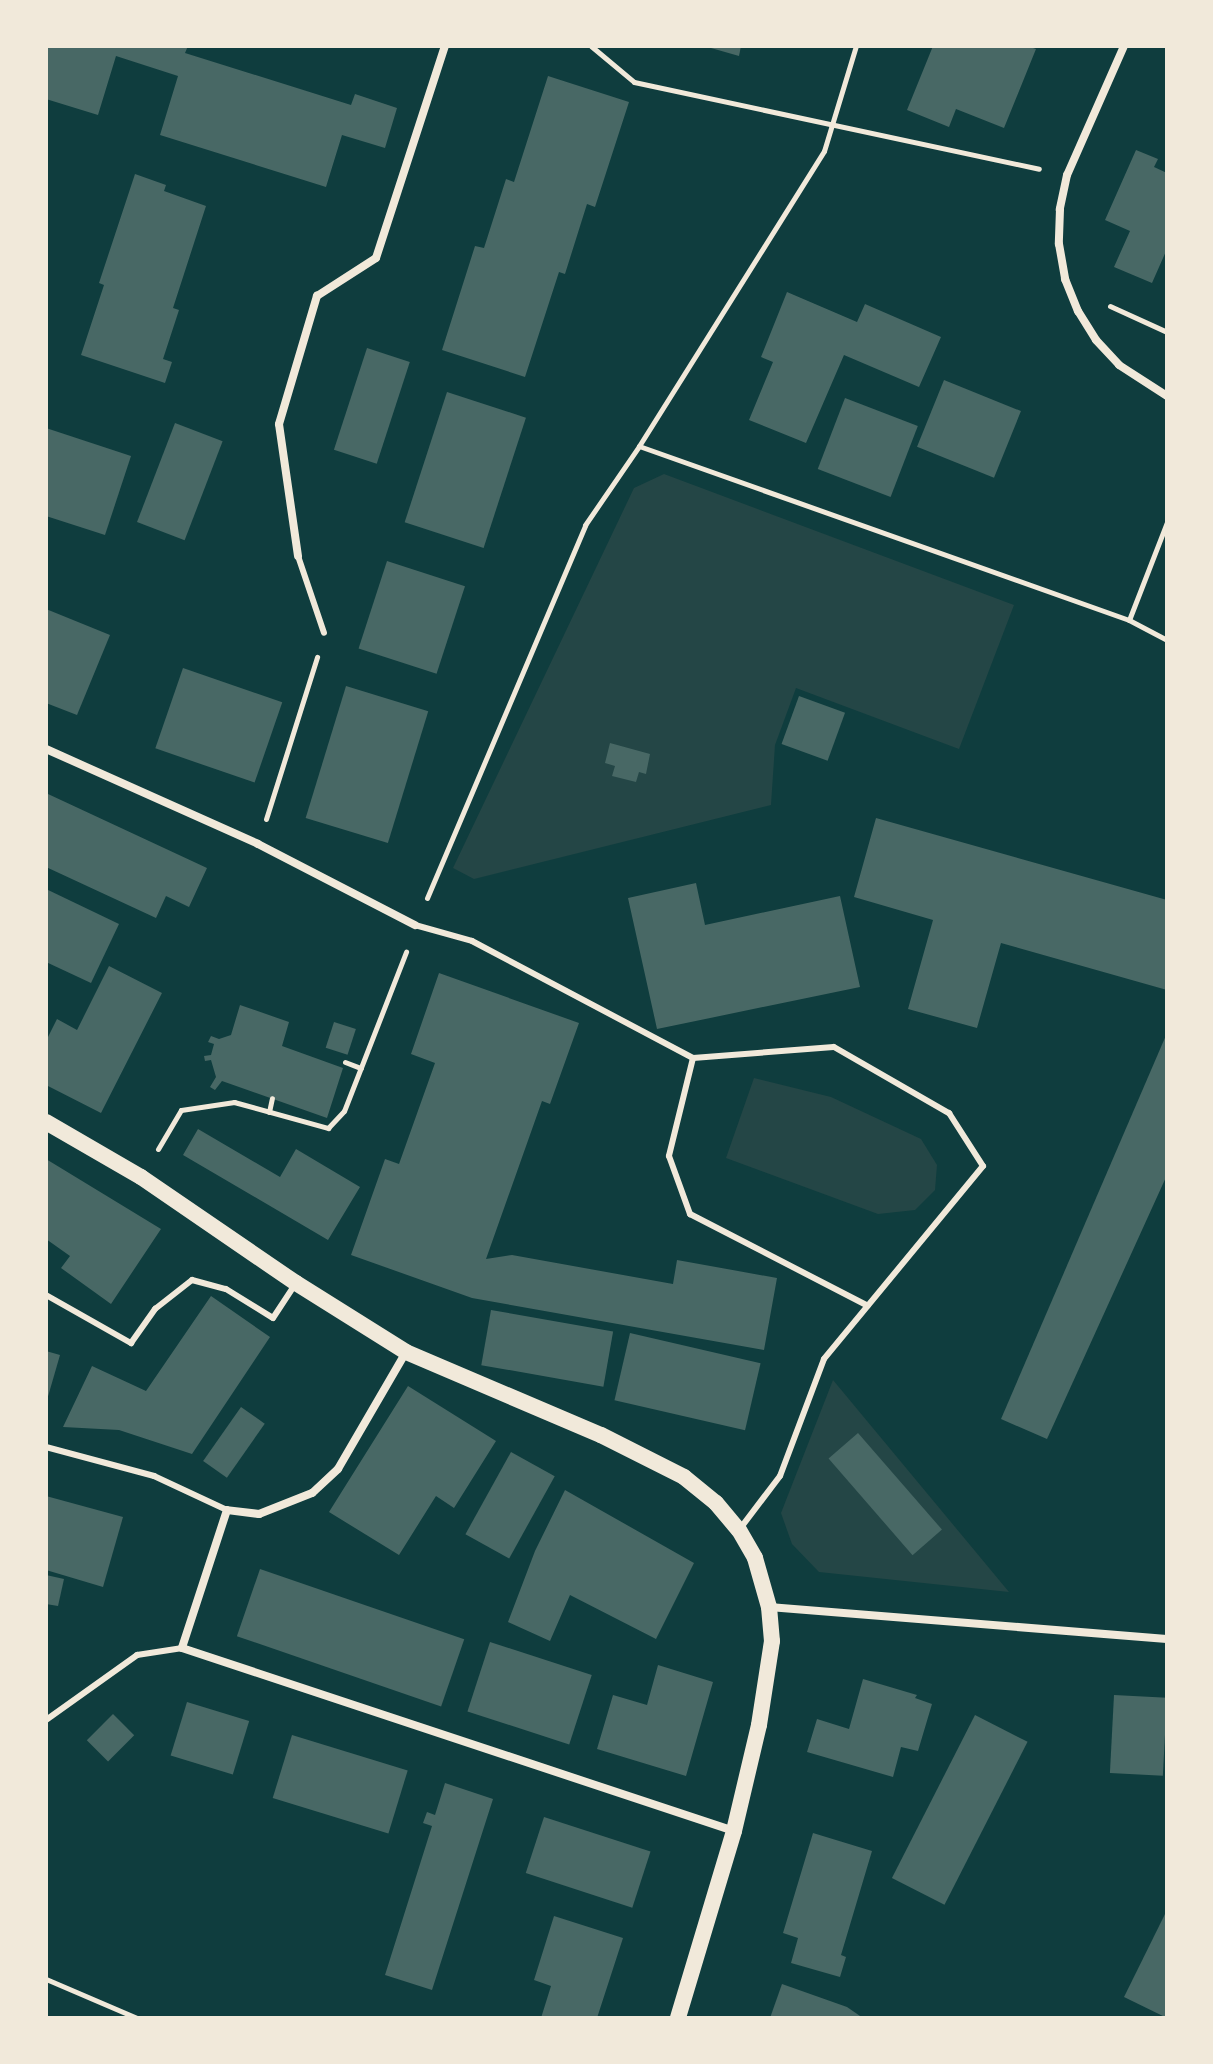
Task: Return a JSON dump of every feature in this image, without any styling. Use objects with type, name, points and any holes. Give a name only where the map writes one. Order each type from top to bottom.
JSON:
[{"type":"main road","points":[[46,1122],[141,1177],[296,1283],[406,1352],[641,1454],[684,1477],[716,1503],[739,1530],[755,1558],[769,1607],[772,1641],[761,1711],[734,1831],[678,2018]]},
{"type":"street","points":[[298,556],[279,424],[283,410],[317,296],[376,258],[445,46]]},
{"type":"street","points":[[1124,46],[1067,175],[1060,209],[1059,244],[1065,279],[1078,311],[1096,340],[1119,365],[1167,396]]},
{"type":"street","points":[[46,749],[258,844],[415,925]]},
{"type":"street","points":[[406,1352],[338,1469],[312,1493],[259,1514],[227,1510],[182,1648],[734,1831]]},
{"type":"street","points":[[769,1607],[1167,1639]]},
{"type":"lane","points":[[298,556],[324,633]]},
{"type":"lane","points":[[415,925],[472,941],[693,1058],[834,1047],[949,1113],[983,1166],[824,1359],[780,1476],[739,1530]]},
{"type":"lane","points":[[693,1058],[669,1156],[690,1214],[868,1306]]},
{"type":"lane","points":[[46,1295],[131,1343],[155,1309],[192,1280],[226,1289],[273,1318],[296,1283]]},
{"type":"lane","points":[[46,1447],[154,1476],[227,1510]]},
{"type":"lane","points":[[46,1720],[137,1655],[182,1648]]},
{"type":"path","points":[[591,46],[634,82],[1067,175]]},
{"type":"path","points":[[439,872],[585,525],[639,446],[824,151],[856,46]]},
{"type":"path","points":[[1078,311],[1101,302],[1167,332]]},
{"type":"path","points":[[639,446],[1129,620],[1167,640]]},
{"type":"path","points":[[1129,620],[1167,522]]},
{"type":"path","points":[[265,822],[324,633]]},
{"type":"path","points":[[157,1150],[181,1110],[234,1102],[328,1128],[344,1111],[399,973]]},
{"type":"path","points":[[345,1062],[361,1068]]},
{"type":"path","points":[[269,1112],[272,1098]]},
{"type":"path","points":[[46,1979],[137,2018]]},
{"type":"shaded area","points":[[664,474],[1014,605],[959,749],[796,688],[775,745],[771,805],[474,879],[453,868],[634,488]]},
{"type":"shaded area","points":[[754,1078],[831,1097],[921,1139],[937,1165],[935,1190],[915,1210],[878,1214],[726,1158]]},
{"type":"shaded area","points":[[833,1380],[1009,1592],[819,1572],[792,1544],[781,1513]]},
{"type":"building","points":[[46,46],[188,46],[185,53],[351,105],[355,94],[397,108],[385,148],[342,135],[326,187],[160,135],[178,76],[116,56],[98,115],[46,99]]},
{"type":"building","points":[[704,46],[741,46],[739,56]]},
{"type":"building","points":[[933,46],[1027,46],[1036,49],[1004,128],[956,109],[949,127],[907,110]]},
{"type":"building","points":[[548,76],[629,102],[595,207],[587,204],[565,274],[559,272],[525,377],[442,350],[475,246],[484,248],[506,179],[514,182]]},
{"type":"building","points":[[1136,150],[1158,159],[1154,167],[1167,173],[1167,249],[1152,283],[1114,267],[1130,231],[1105,220]]},
{"type":"building","points":[[135,174],[166,185],[164,191],[206,206],[173,308],[179,310],[163,359],[172,362],[165,383],[81,355],[104,285],[99,283]]},
{"type":"building","points":[[787,292],[857,322],[865,304],[941,337],[919,387],[844,355],[806,443],[749,420],[773,362],[761,357]]},
{"type":"building","points":[[367,348],[410,362],[377,464],[334,450]]},
{"type":"building","points":[[944,380],[1021,411],[994,478],[917,447]]},
{"type":"building","points":[[447,392],[526,418],[484,548],[405,522]]},
{"type":"building","points":[[845,398],[918,426],[891,497],[818,469]]},
{"type":"building","points":[[175,423],[223,441],[185,540],[137,522]]},
{"type":"building","points":[[46,428],[131,456],[105,535],[46,516]]},
{"type":"building","points":[[387,561],[465,586],[437,674],[359,648]]},
{"type":"building","points":[[46,609],[110,635],[77,715],[46,703]]},
{"type":"building","points":[[183,668],[282,702],[255,783],[155,748]]},
{"type":"building","points":[[346,686],[428,711],[388,843],[306,818]]},
{"type":"building","points":[[799,696],[845,713],[828,761],[782,744]]},
{"type":"building","points":[[610,743],[650,754],[646,774],[639,772],[636,782],[612,776],[615,766],[605,763]]},
{"type":"building","points":[[48,794],[207,868],[189,907],[166,896],[156,918],[46,867]]},
{"type":"building","points":[[876,818],[1167,900],[1167,990],[1001,943],[977,1028],[908,1009],[933,920],[854,897]]},
{"type":"building","points":[[696,883],[705,925],[840,896],[860,987],[657,1029],[628,898]]},
{"type":"building","points":[[46,889],[119,924],[91,983],[46,962]]},
{"type":"building","points":[[109,966],[162,993],[101,1113],[46,1085],[46,1041],[57,1019],[77,1030]]},
{"type":"building","points":[[439,973],[579,1023],[550,1104],[542,1101],[486,1259],[512,1255],[673,1284],[677,1260],[777,1278],[764,1350],[472,1298],[351,1255],[385,1159],[399,1164],[435,1063],[411,1054]]},
{"type":"building","points":[[240,1005],[289,1022],[282,1046],[343,1068],[327,1118],[222,1081],[215,1090],[210,1087],[216,1077],[211,1060],[205,1061],[204,1056],[211,1055],[214,1044],[208,1042],[211,1036],[219,1039],[231,1035]]},
{"type":"building","points":[[334,1022],[356,1029],[348,1055],[326,1048]]},
{"type":"building","points":[[1167,1033],[1167,1175],[1047,1439],[1001,1419]]},
{"type":"building","points":[[198,1129],[280,1177],[296,1149],[360,1187],[328,1240],[183,1155]]},
{"type":"building","points":[[46,1159],[161,1229],[111,1304],[61,1268],[70,1256],[46,1239]]},
{"type":"building","points":[[211,1296],[270,1337],[192,1454],[119,1430],[63,1427],[92,1366],[146,1391]]},
{"type":"building","points":[[491,1310],[613,1332],[603,1387],[481,1365]]},
{"type":"building","points":[[630,1333],[761,1363],[745,1430],[614,1400]]},
{"type":"building","points":[[46,1351],[60,1355],[47,1400],[46,1400]]},
{"type":"building","points":[[408,1386],[496,1441],[454,1508],[436,1496],[399,1555],[329,1512]]},
{"type":"building","points":[[241,1407],[265,1424],[227,1478],[203,1461]]},
{"type":"building","points":[[858,1433],[942,1530],[913,1555],[829,1459]]},
{"type":"building","points":[[511,1452],[555,1476],[509,1558],[465,1534]]},
{"type":"building","points":[[565,1490],[694,1563],[656,1639],[570,1595],[550,1641],[508,1622],[535,1551]]},
{"type":"building","points":[[46,1496],[123,1517],[103,1587],[46,1570]]},
{"type":"building","points":[[260,1569],[464,1639],[441,1706],[237,1636]]},
{"type":"building","points":[[46,1575],[64,1579],[58,1606],[46,1604]]},
{"type":"building","points":[[490,1642],[592,1675],[569,1744],[467,1711]]},
{"type":"building","points":[[658,1665],[713,1682],[686,1776],[597,1749],[613,1695],[647,1705]]},
{"type":"building","points":[[863,1679],[917,1695],[915,1698],[932,1704],[918,1751],[901,1747],[893,1777],[807,1752],[817,1719],[849,1729]]},
{"type":"building","points":[[1114,1695],[1167,1698],[1163,1776],[1110,1773]]},
{"type":"building","points":[[187,1702],[249,1721],[233,1775],[171,1756]]},
{"type":"building","points":[[113,1714],[134,1735],[108,1761],[87,1740]]},
{"type":"building","points":[[975,1715],[1028,1742],[944,1905],[892,1878]]},
{"type":"building","points":[[292,1735],[408,1770],[388,1833],[273,1798]]},
{"type":"building","points":[[445,1783],[493,1799],[432,1990],[385,1975],[432,1826],[423,1823],[427,1812],[435,1815]]},
{"type":"building","points":[[544,1817],[651,1852],[632,1908],[526,1873]]},
{"type":"building","points":[[813,1833],[872,1851],[841,1955],[846,1957],[840,1977],[791,1963],[798,1938],[783,1933]]},
{"type":"building","points":[[1167,1910],[1167,2018],[1124,1997]]},
{"type":"building","points":[[554,1916],[623,1938],[597,2018],[541,2018],[551,1986],[534,1980]]},
{"type":"building","points":[[782,1984],[847,2007],[863,2018],[770,2018]]}]
